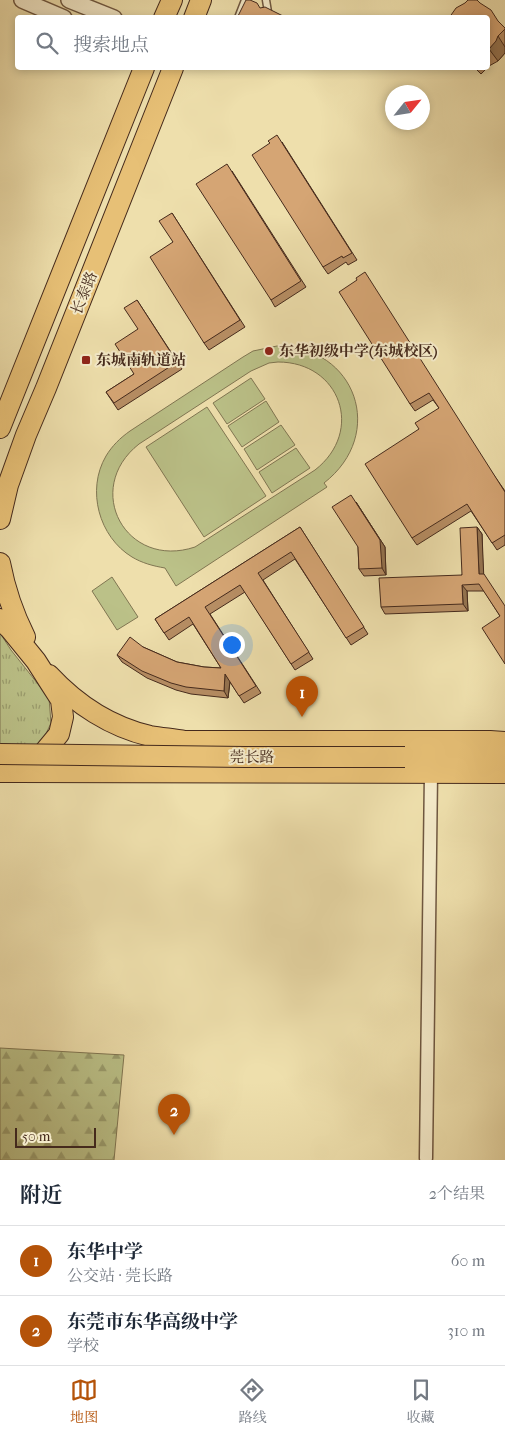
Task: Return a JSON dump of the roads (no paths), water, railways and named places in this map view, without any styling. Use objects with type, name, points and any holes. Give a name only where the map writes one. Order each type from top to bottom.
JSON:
[{"type":"main road","points":[[195,15],[201,0]]},
{"type":"main road","name":"长泰路","points":[[0,428],[143,70]]},
{"type":"main road","name":"长泰路","points":[[0,519],[8,485],[26,435],[172,70]]},
{"type":"main road","points":[[0,563],[11,606],[36,661]]},
{"type":"main road","points":[[0,618],[36,661],[61,700],[63,717],[60,734],[40,757],[7,772]]},
{"type":"main road","name":"莞长路","points":[[36,661],[58,684],[96,714],[149,736],[185,741],[505,742]]},
{"type":"main road","name":"莞长路","points":[[0,754],[245,757],[505,756]]},
{"type":"main road","name":"莞长路","points":[[7,772],[505,773]]},
{"type":"street","points":[[22,0],[57,15]]},
{"type":"street","points":[[69,0],[106,15]]},
{"type":"street","points":[[130,100],[133,80],[132,70]]},
{"type":"street","points":[[426,1158],[431,773]]},
{"type":"lane","points":[[239,15],[245,0]]},
{"type":"lane","points":[[266,0],[268,12]]},
{"type":"place","name":"东华初级中学(东城校区)","points":[[269,351]]},
{"type":"place","name":"东城南轨道站","points":[[86,360]]},
{"type":"place","name":"东华中学","points":[[302,717]]},
{"type":"place","name":"东莞市东华高级中学","points":[[174,1135]]}]
